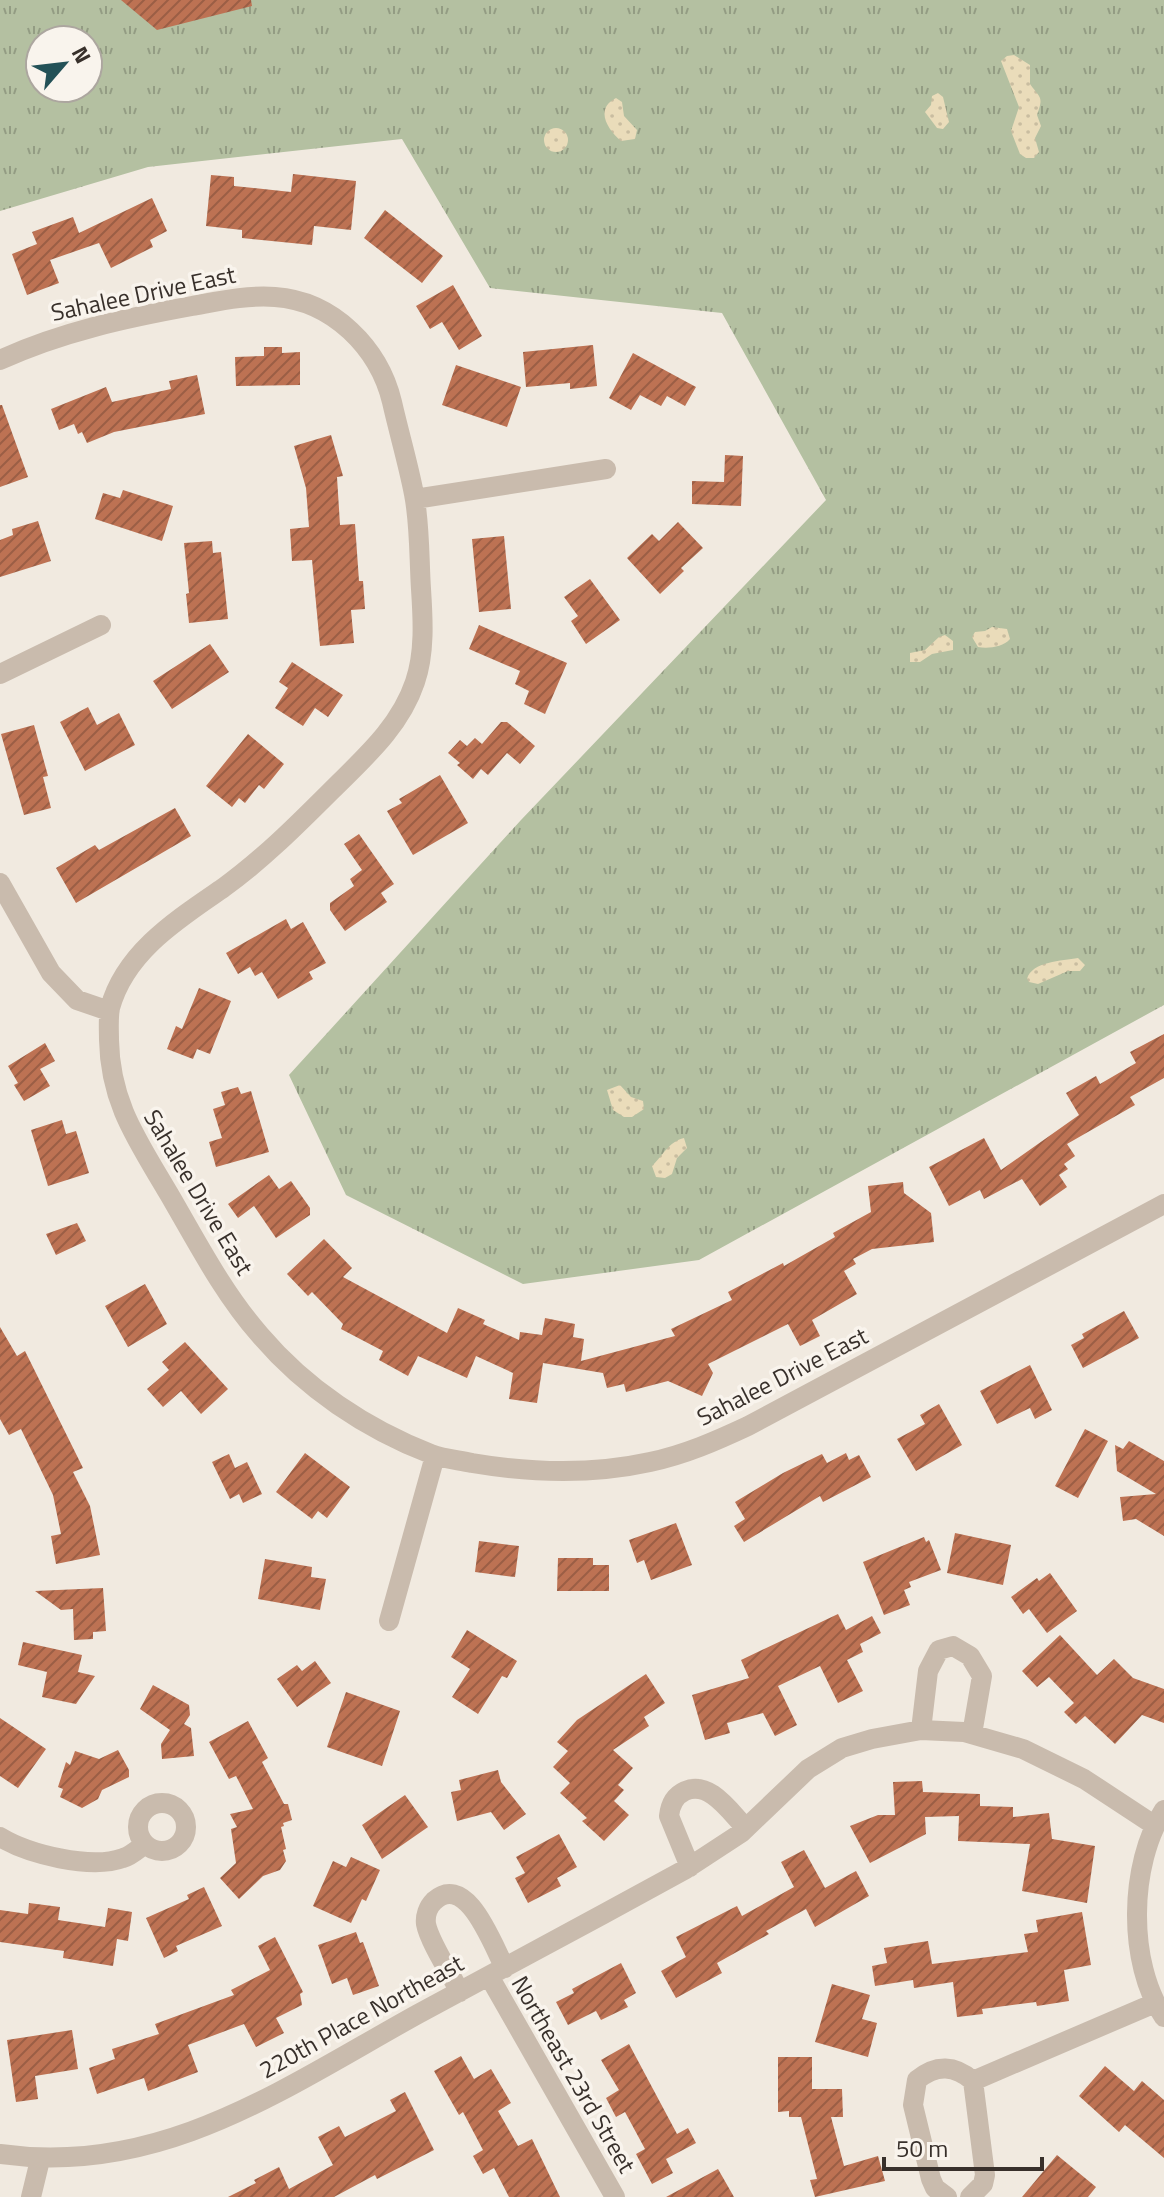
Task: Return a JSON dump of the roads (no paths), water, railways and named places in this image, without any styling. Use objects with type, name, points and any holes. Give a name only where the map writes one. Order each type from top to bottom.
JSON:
[{"type":"street","name":"Sahalee Drive East","points":[[0,360],[38,343],[137,316],[249,296],[285,298],[313,306],[360,340],[377,361],[386,379],[415,499],[423,620],[415,683],[383,738],[286,837],[148,945],[123,978],[109,1011],[112,1074],[123,1114],[226,1290],[260,1336],[301,1376],[349,1414],[435,1456],[540,1472],[651,1462],[705,1446],[748,1426],[1164,1204]]},
{"type":"street","points":[[415,499],[606,469]]},
{"type":"street","points":[[0,674],[101,625]]},
{"type":"street","points":[[0,883],[51,973],[77,1000],[109,1011]]},
{"type":"street","points":[[389,1621],[435,1456]]},
{"type":"street","points":[[921,1730],[928,1671],[939,1650],[953,1646],[970,1656],[982,1676],[972,1734]]},
{"type":"street","name":"220th Place Northeast","points":[[0,2154],[40,2160],[147,2147],[241,2111],[690,1867],[746,1828],[808,1769],[842,1748],[872,1739],[921,1730],[972,1734],[1023,1749],[1159,1817]]},
{"type":"street","points":[[690,1867],[669,1816],[670,1808],[679,1794],[697,1788],[706,1790],[746,1828]]},
{"type":"street","points":[[973,2081],[1159,2010],[1143,1958],[1136,1918],[1140,1872],[1159,1817]]},
{"type":"street","points":[[0,1837],[58,1858],[98,1862],[124,1858],[145,1844]]},
{"type":"street","name":"Northeast 23rd Street","points":[[460,1992],[426,1923],[430,1906],[442,1896],[458,1895],[471,1904],[497,1972],[615,2197]]},
{"type":"street","points":[[947,2197],[935,2188],[931,2179],[914,2113],[917,2080],[941,2068],[958,2070],[973,2081],[985,2175],[983,2184],[970,2197]]},
{"type":"street","points":[[31,2197],[40,2160]]}]
